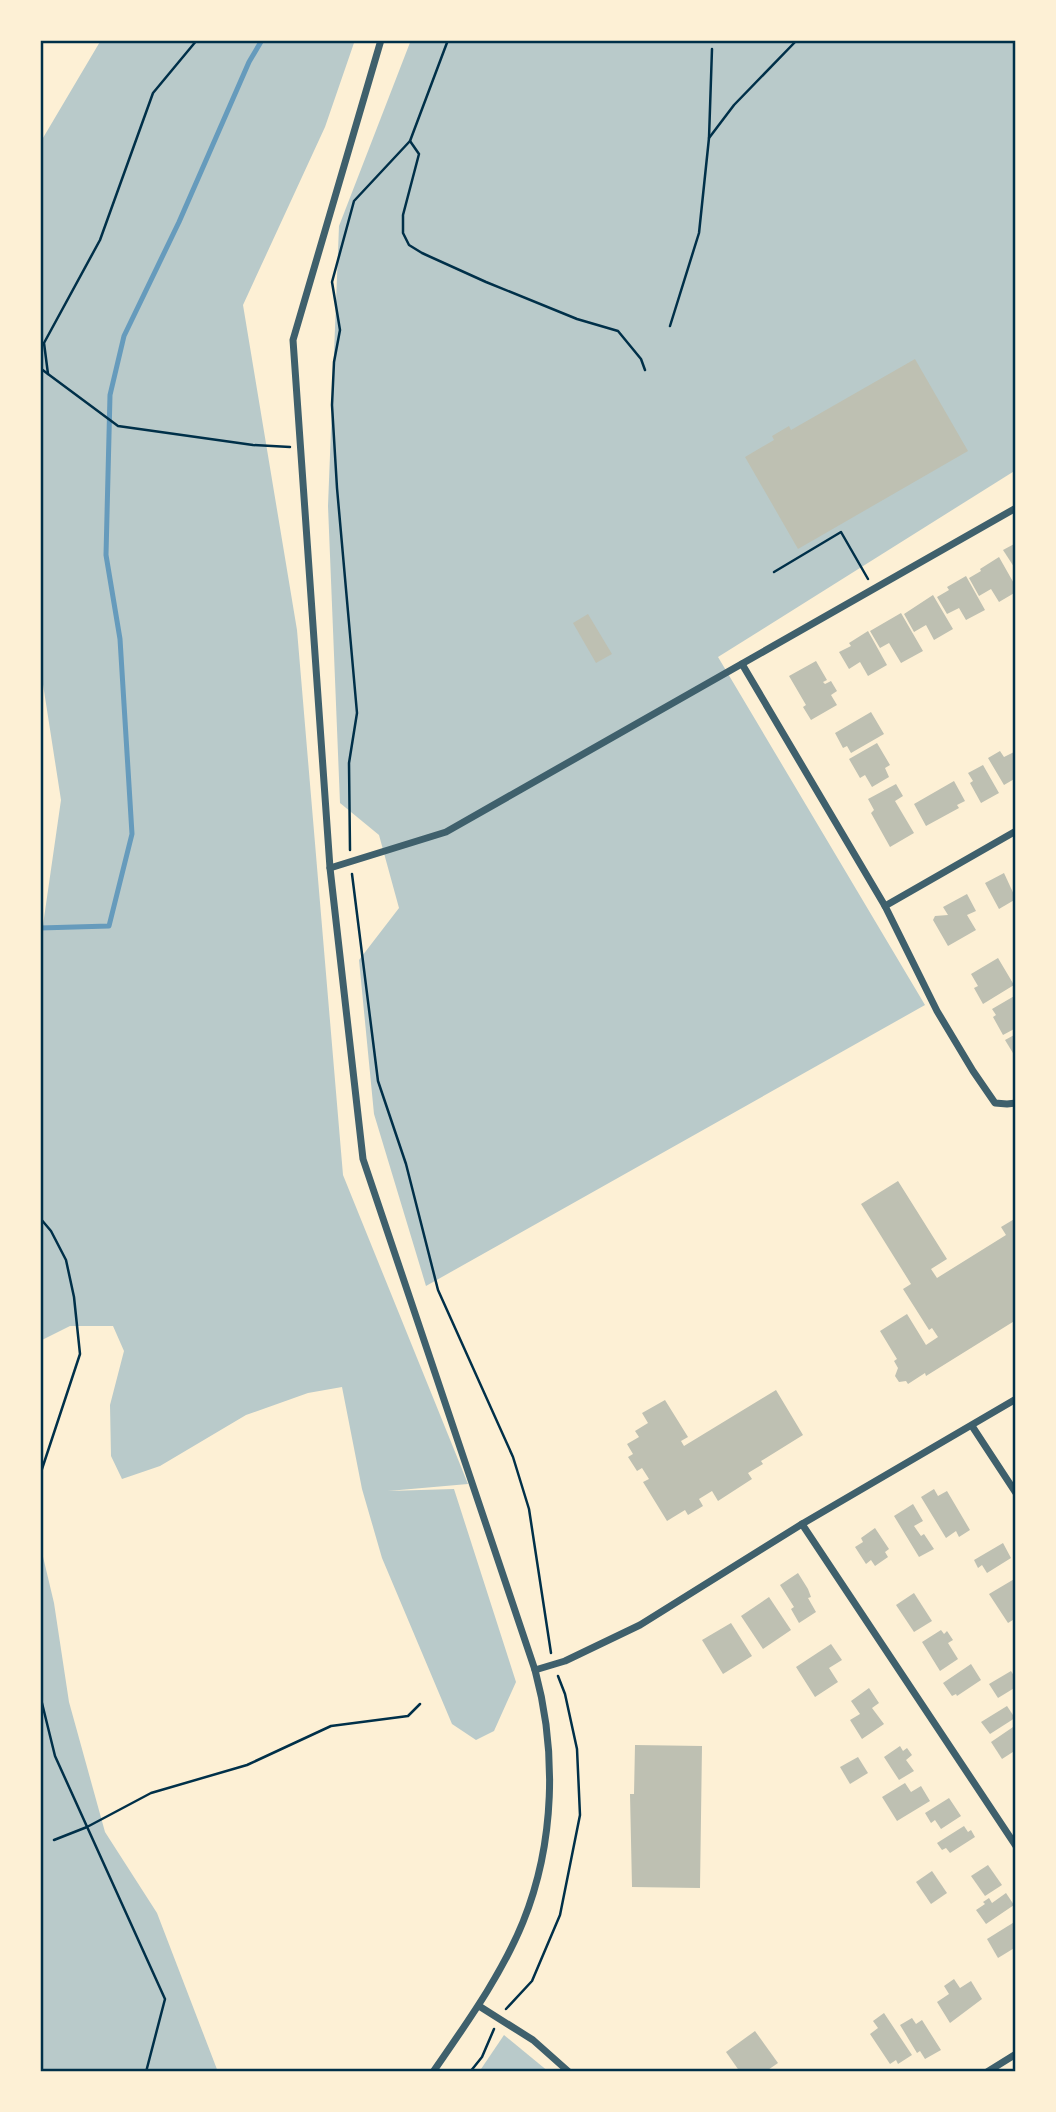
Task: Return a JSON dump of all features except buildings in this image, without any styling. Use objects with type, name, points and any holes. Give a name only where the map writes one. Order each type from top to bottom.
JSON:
[{"type":"street","points":[[381,40],[293,341],[330,868],[363,1158],[534,1671],[544,1715],[549,1762],[545,1835],[535,1888],[523,1924],[479,2006],[433,2072]]},
{"type":"street","points":[[330,868],[446,832],[1016,508]]},
{"type":"street","points":[[743,664],[886,906],[937,1011],[967,1061],[995,1102],[1012,1104]]},
{"type":"street","points":[[886,906],[1016,831]]},
{"type":"street","points":[[534,1671],[565,1661],[640,1625],[802,1524],[1016,1399]]},
{"type":"street","points":[[972,1426],[1016,1493]]},
{"type":"street","points":[[802,1524],[1016,1846]]},
{"type":"street","points":[[479,2006],[533,2040],[569,2072]]},
{"type":"street","points":[[987,2072],[1016,2054]]},
{"type":"path","points":[[48,374],[44,343],[100,240],[153,93],[197,40]]},
{"type":"path","points":[[448,40],[410,141],[355,201],[332,282],[340,330],[334,362],[332,405],[357,713],[349,763],[350,862],[378,1081],[406,1164],[438,1290],[513,1457],[525,1496],[553,1664],[565,1694],[577,1749],[580,1815],[560,1915],[533,1981],[499,2017],[482,2057],[470,2072]]},
{"type":"path","points":[[709,138],[734,105],[797,40]]},
{"type":"path","points":[[670,326],[699,233],[709,138],[712,49]]},
{"type":"path","points":[[410,141],[419,154],[403,215],[403,233],[409,244],[422,253],[486,282],[578,319],[618,331],[641,359],[645,370]]},
{"type":"path","points":[[40,368],[118,426],[253,445],[301,447]]},
{"type":"path","points":[[774,572],[841,532],[874,589]]},
{"type":"path","points":[[40,1218],[51,1231],[66,1260],[74,1297],[80,1354],[40,1475]]},
{"type":"path","points":[[40,1695],[55,1756],[165,1998],[146,2072]]},
{"type":"path","points":[[54,1840],[87,1827],[151,1793],[247,1765],[331,1726],[408,1716],[420,1704]]},
{"type":"shaded area","points":[[101,40],[355,40],[325,127],[243,305],[297,630],[343,1175],[468,1484],[388,1491],[454,1489],[516,1682],[494,1731],[476,1740],[452,1724],[382,1558],[362,1489],[342,1387],[308,1393],[246,1415],[160,1466],[122,1479],[111,1456],[110,1405],[124,1351],[113,1326],[70,1326],[40,1341],[40,932],[61,800],[40,665],[40,143]]},
{"type":"shaded area","points":[[411,40],[1016,40],[1016,470],[718,657],[925,1005],[426,1286],[374,1114],[359,960],[399,908],[379,835],[340,803],[328,506],[339,226]]},
{"type":"shaded area","points":[[40,1544],[54,1603],[69,1702],[105,1832],[157,1913],[218,2072],[40,2072]]},
{"type":"shaded area","points":[[504,2035],[549,2072],[479,2072]]},
{"type":"waterway","points":[[40,928],[109,926],[132,834],[120,639],[106,555],[110,395],[124,336],[179,222],[249,62],[262,40]]}]
